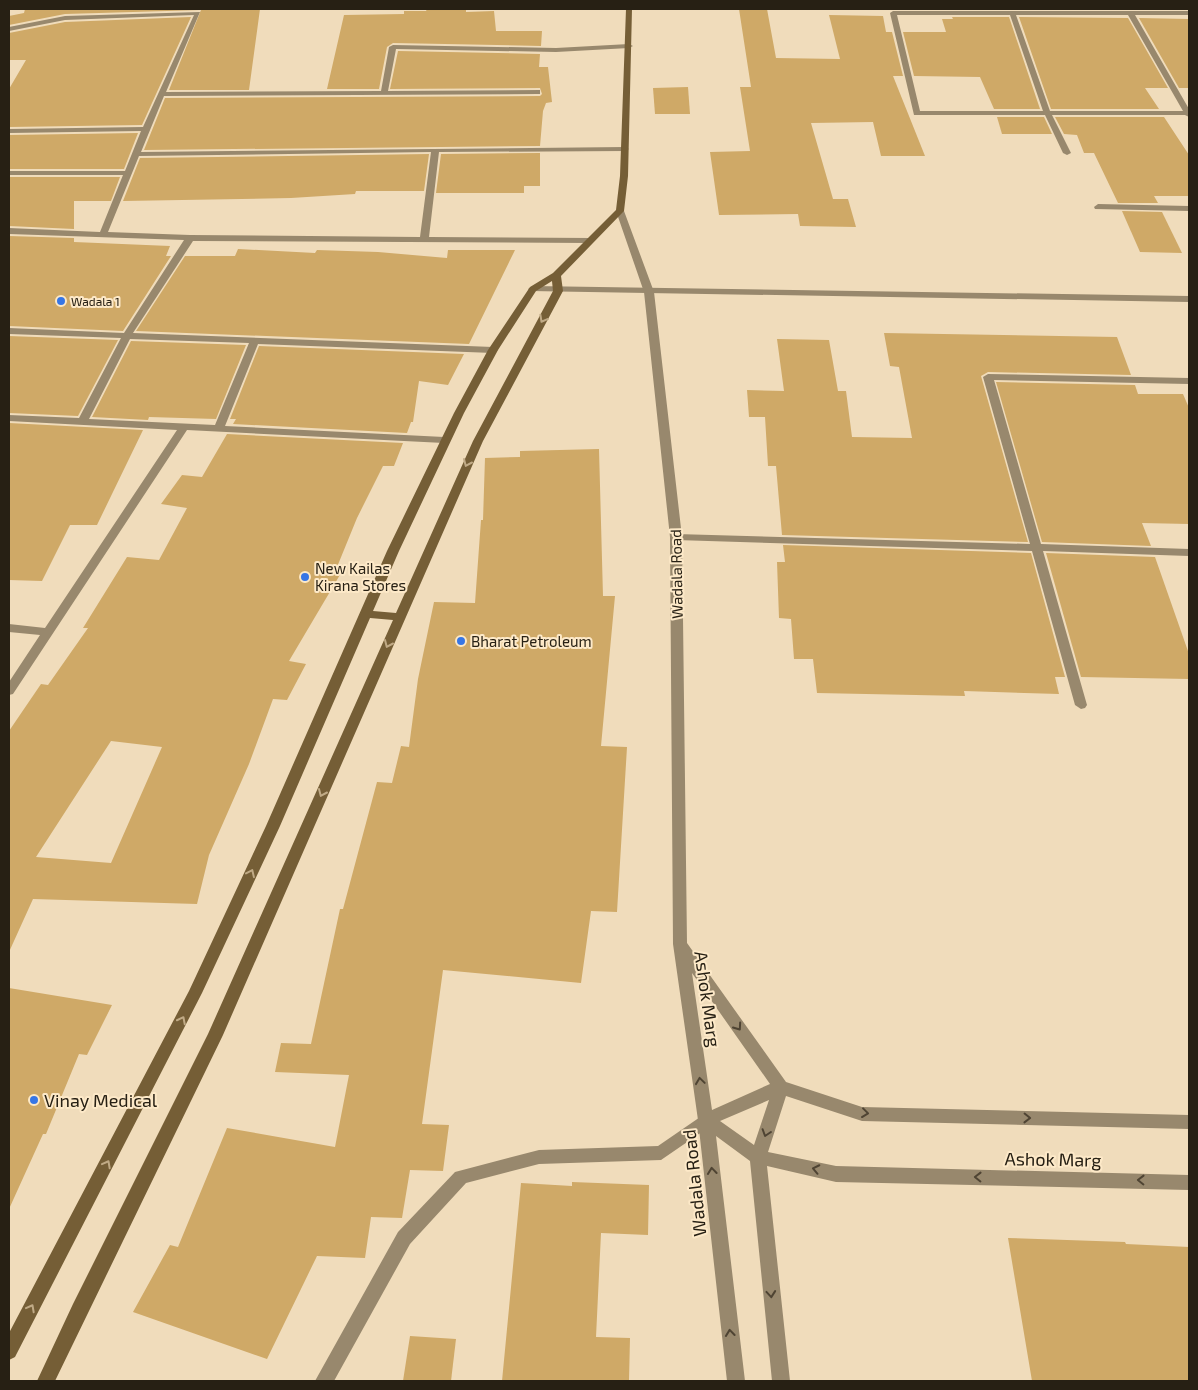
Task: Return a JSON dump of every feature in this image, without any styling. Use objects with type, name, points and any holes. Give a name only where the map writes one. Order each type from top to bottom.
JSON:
[{"type":"main road","points":[[9,1351],[195,994],[444,440],[494,350],[534,289],[556,275],[620,211],[625,149],[629,9]]},
{"type":"main road","points":[[46,1381],[164,1136],[215,1036],[478,441],[558,291],[556,275]]},
{"type":"main road","points":[[365,614],[400,617]]},
{"type":"street","points":[[9,28],[65,18],[198,13],[146,129],[103,235]]},
{"type":"street","points":[[1189,13],[1013,15],[893,13],[917,114],[1047,112],[1189,114]]},
{"type":"street","points":[[1130,13],[1189,114]]},
{"type":"street","points":[[1013,15],[1047,112],[1067,153]]},
{"type":"street","points":[[384,93],[393,47],[556,50],[629,46]]},
{"type":"street","points":[[163,94],[537,92]]},
{"type":"street","points":[[9,131],[146,129]]},
{"type":"street","points":[[136,154],[625,149]]},
{"type":"street","points":[[424,240],[435,150]]},
{"type":"street","points":[[9,173],[128,173]]},
{"type":"street","points":[[1098,207],[1189,209]]},
{"type":"street","name":"Wadala Road","points":[[620,211],[649,292],[676,537],[680,944]]},
{"type":"street","points":[[9,231],[190,238],[589,240]]},
{"type":"street","points":[[83,421],[126,337],[190,238]]},
{"type":"street","points":[[534,289],[558,291],[1189,299]]},
{"type":"street","points":[[9,341],[12,332],[494,350]]},
{"type":"street","points":[[219,428],[256,340]]},
{"type":"street","points":[[1081,705],[988,377],[1189,381]]},
{"type":"street","points":[[9,418],[444,440]]},
{"type":"street","points":[[9,691],[184,427]]},
{"type":"street","points":[[676,537],[1189,552]]},
{"type":"street","points":[[9,628],[48,632]]},
{"type":"street","name":"Ashok Marg","points":[[680,944],[781,1087]]},
{"type":"street","name":"Ashok Marg","points":[[680,944],[706,1120],[758,1157],[836,1174],[1189,1182]]},
{"type":"street","points":[[781,1381],[758,1157],[781,1087],[862,1114],[1189,1122]]},
{"type":"street","name":"Wadala Road","points":[[736,1381],[706,1120],[781,1087]]},
{"type":"street","points":[[324,1381],[404,1238],[461,1177],[539,1157],[661,1153],[706,1120]]},
{"type":"building","points":[[25,9],[260,9],[249,90],[169,90],[201,10],[65,14],[9,25],[9,16],[24,13]]},
{"type":"building","points":[[427,9],[466,9],[466,12],[494,11],[496,31],[542,31],[541,46],[393,43],[387,47],[379,89],[327,89],[344,15],[404,14],[404,11],[426,11]]},
{"type":"building","points":[[739,9],[767,9],[776,58],[840,59],[829,15],[883,16],[886,32],[892,32],[903,76],[893,76],[925,156],[881,156],[873,122],[811,123],[833,199],[848,199],[856,227],[800,226],[798,214],[719,215],[710,152],[750,151],[740,87],[751,87]]},
{"type":"building","points":[[191,17],[142,125],[9,127],[9,89],[26,60],[9,60],[9,33],[65,22]]},
{"type":"building","points":[[952,17],[1009,17],[1040,109],[994,109],[980,77],[914,76],[903,32],[946,32],[942,19],[953,19]]},
{"type":"building","points":[[1019,17],[1128,18],[1168,88],[1145,88],[1159,109],[1051,109]]},
{"type":"building","points":[[1139,18],[1189,19],[1189,88],[1179,88]]},
{"type":"building","points":[[398,51],[540,54],[539,67],[548,67],[552,102],[546,103],[543,111],[540,146],[144,150],[165,98],[540,96],[542,94],[540,88],[390,89]]},
{"type":"building","points":[[688,87],[690,114],[655,114],[653,88]]},
{"type":"building","points":[[997,117],[1044,117],[1052,134],[1002,134]]},
{"type":"building","points":[[1055,117],[1164,117],[1189,155],[1189,196],[1154,196],[1158,203],[1118,203],[1094,153],[1084,153],[1077,135],[1064,134]]},
{"type":"building","points":[[138,133],[124,169],[9,169],[9,135]]},
{"type":"building","points":[[540,153],[540,186],[524,186],[524,193],[436,193],[441,154]]},
{"type":"building","points":[[429,154],[424,191],[356,191],[355,194],[291,198],[123,201],[140,158]]},
{"type":"building","points":[[9,177],[120,177],[111,201],[74,201],[74,229],[9,226]]},
{"type":"building","points":[[1122,211],[1162,212],[1182,253],[1140,252]]},
{"type":"building","points":[[9,236],[74,238],[74,242],[170,246],[166,256],[171,256],[123,331],[9,326]]},
{"type":"building","points":[[238,249],[315,253],[317,250],[378,252],[447,258],[448,250],[515,250],[469,344],[136,331],[185,256],[235,256]]},
{"type":"building","points":[[884,333],[1117,337],[1131,375],[988,372],[981,376],[1028,542],[782,535],[776,466],[768,466],[765,417],[749,417],[747,390],[784,391],[777,339],[829,340],[838,391],[846,391],[852,437],[912,438],[899,367],[890,366]]},
{"type":"building","points":[[9,336],[118,340],[78,416],[9,413]]},
{"type":"building","points":[[131,341],[246,345],[216,419],[149,417],[148,420],[92,417]]},
{"type":"building","points":[[259,346],[464,354],[448,385],[419,381],[413,422],[411,422],[407,433],[233,424],[236,419],[230,419]]},
{"type":"building","points":[[996,382],[1135,385],[1138,394],[1183,394],[1189,408],[1189,524],[1142,523],[1151,546],[1042,542]]},
{"type":"building","points":[[9,423],[143,430],[97,525],[70,525],[42,581],[9,580]]},
{"type":"building","points":[[227,434],[403,443],[394,466],[383,466],[357,518],[337,567],[344,568],[289,661],[306,664],[287,700],[273,699],[249,764],[209,855],[197,904],[33,899],[9,952],[9,731],[41,684],[48,685],[88,628],[83,628],[127,557],[159,560],[187,508],[161,504],[182,475],[202,477]],"holes":[[[111,741],[162,747],[111,863],[36,857]]]},
{"type":"building","points":[[599,449],[603,596],[615,596],[601,746],[627,747],[617,912],[591,911],[581,983],[443,970],[422,1124],[449,1125],[443,1171],[410,1170],[402,1218],[371,1217],[365,1258],[317,1256],[267,1359],[133,1312],[170,1245],[178,1247],[227,1128],[335,1147],[349,1075],[275,1072],[281,1043],[311,1044],[340,909],[343,909],[377,782],[392,783],[401,746],[409,747],[418,679],[434,602],[475,603],[481,520],[483,520],[485,458],[520,457],[520,451]]},
{"type":"building","points":[[783,545],[1031,553],[1065,677],[1055,677],[1059,694],[964,691],[965,696],[817,693],[813,659],[794,659],[791,619],[779,618],[777,562],[785,562]]},
{"type":"building","points":[[1046,553],[1155,557],[1189,654],[1189,679],[1081,677]]},
{"type":"building","points":[[9,988],[112,1005],[87,1055],[79,1054],[46,1134],[43,1134],[9,1209]]},
{"type":"building","points":[[572,1182],[649,1185],[648,1235],[601,1233],[596,1337],[630,1338],[629,1381],[502,1381],[521,1183],[572,1186]]},
{"type":"building","points":[[1008,1238],[1125,1242],[1126,1244],[1189,1247],[1189,1381],[1032,1381]]},
{"type":"building","points":[[410,1336],[456,1339],[451,1381],[403,1381]]},
{"type":"place","name":"Wadala 1","points":[[61,301]]},
{"type":"place","name":"New Kailas Kirana Stores","points":[[305,577]]},
{"type":"place","name":"Bharat Petroleum","points":[[461,641]]},
{"type":"place","name":"Vinay Medical","points":[[34,1100]]}]
